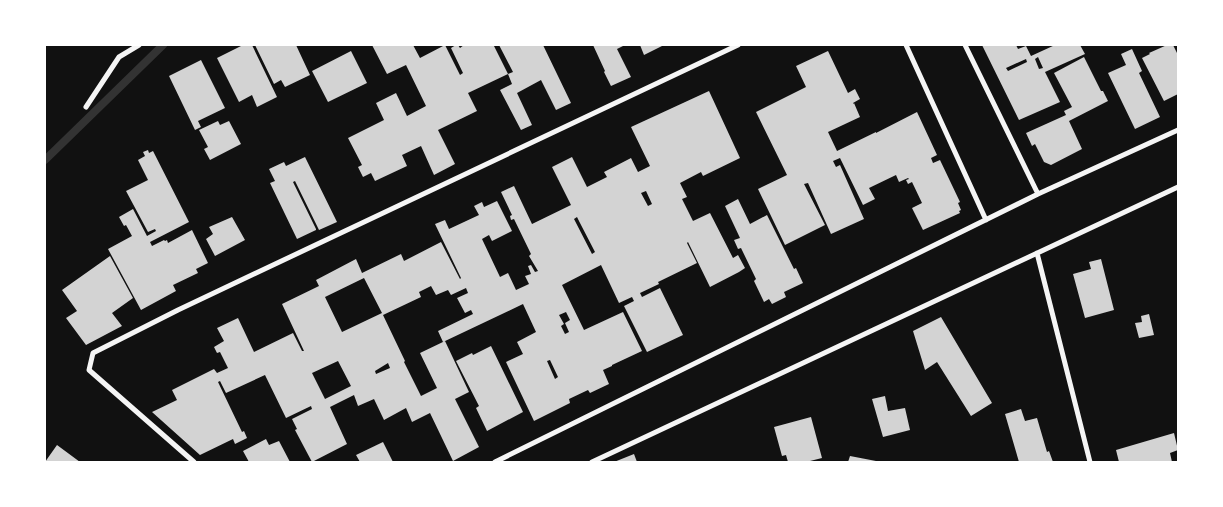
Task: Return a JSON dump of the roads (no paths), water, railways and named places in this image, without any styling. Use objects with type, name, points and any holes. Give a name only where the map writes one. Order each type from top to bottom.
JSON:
[{"type":"street","points":[[86,107],[120,57],[140,45]]},
{"type":"street","points":[[194,462],[89,370],[93,353],[195,302],[738,45]]},
{"type":"street","points":[[906,45],[986,220]]},
{"type":"street","points":[[965,45],[1038,194]]},
{"type":"street","points":[[496,462],[1038,194],[1178,130]]},
{"type":"street","points":[[592,462],[1178,187]]},
{"type":"street","points":[[1037,253],[1090,462]]},
{"type":"waterway","points":[[45,160],[163,45]]}]
